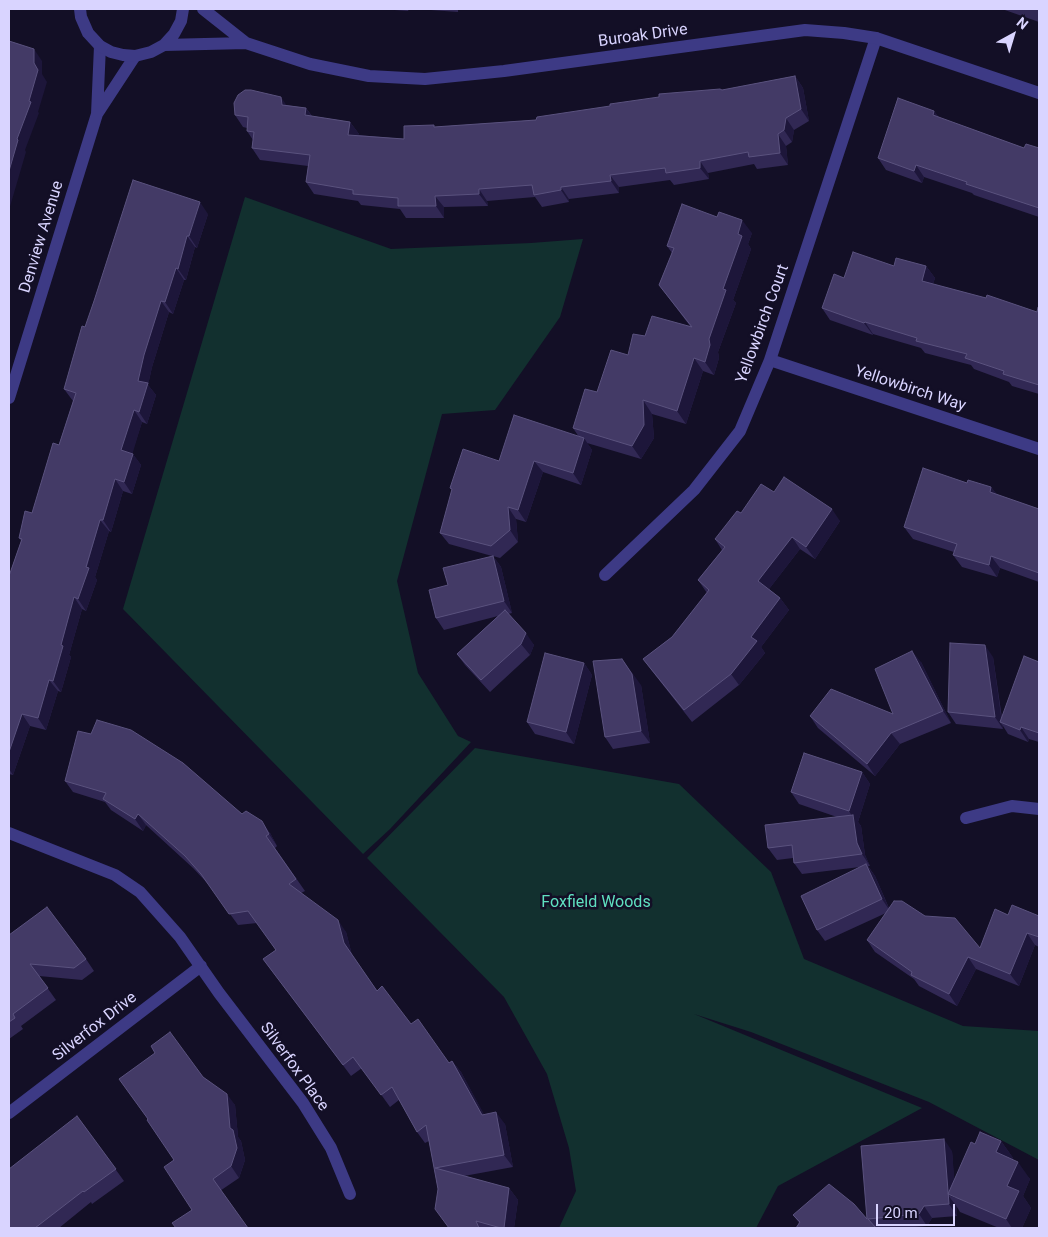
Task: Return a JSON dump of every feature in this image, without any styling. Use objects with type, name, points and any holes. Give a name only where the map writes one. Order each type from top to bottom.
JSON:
[{"type":"street","points":[[78,11],[88,33],[100,46],[111,52],[135,56],[150,52],[164,45],[174,34],[181,21],[183,9]]},
{"type":"street","name":"Buroak Drive","points":[[203,9],[246,43]]},
{"type":"street","name":"Buroak Drive","points":[[164,45],[246,43],[310,64],[369,76],[425,79],[504,71],[805,30],[876,38],[1039,93]]},
{"type":"street","name":"Yellowbirch Court","points":[[605,575],[694,490],[740,431],[770,360],[876,38]]},
{"type":"street","name":"Denview Avenue","points":[[9,398],[97,114],[100,46]]},
{"type":"street","name":"Denview Avenue","points":[[97,114],[135,56]]},
{"type":"street","name":"Yellowbirch Way","points":[[770,360],[1039,449]]},
{"type":"street","points":[[966,818],[1012,806],[1039,810]]},
{"type":"street","name":"Silverfox Place","points":[[9,833],[115,875],[140,892],[180,937],[303,1103],[331,1148],[350,1194]]},
{"type":"street","name":"Silverfox Drive","points":[[9,1113],[201,966]]},
{"type":"green space","points":[[245,197],[391,249],[583,239],[560,317],[495,410],[442,414],[397,581],[418,673],[458,736],[471,742],[390,829],[363,854],[123,609]]},
{"type":"green space","name":"Foxfield Woods","points":[[475,748],[679,784],[771,872],[804,959],[963,1026],[1039,1031],[1039,1160],[929,1102],[751,1032],[694,1014],[922,1108],[778,1186],[756,1228],[559,1228],[576,1191],[569,1148],[547,1074],[504,997],[367,858]]},
{"type":"building","points":[[9,41],[34,49],[34,63],[38,70],[29,101],[31,102],[17,139],[9,171]]},
{"type":"building","points":[[795,76],[801,109],[786,118],[784,130],[778,134],[780,153],[749,157],[748,152],[700,161],[700,168],[666,173],[665,168],[610,175],[611,181],[561,187],[561,190],[534,195],[532,185],[479,189],[479,194],[435,196],[436,206],[398,206],[398,198],[353,194],[353,190],[306,182],[310,155],[252,148],[254,132],[247,131],[248,117],[235,115],[234,103],[238,95],[245,90],[251,90],[281,97],[282,105],[306,108],[305,115],[350,122],[348,135],[404,139],[404,126],[434,125],[434,127],[536,120],[537,117],[659,97],[659,94],[722,90]]},
{"type":"building","points":[[898,98],[934,111],[933,115],[1024,148],[1026,144],[1039,148],[1039,208],[916,165],[914,171],[878,158]]},
{"type":"building","points":[[133,180],[200,202],[165,302],[161,301],[144,355],[138,381],[148,383],[139,412],[134,410],[121,450],[133,454],[124,482],[115,479],[103,520],[100,520],[86,567],[89,568],[78,599],[74,597],[53,681],[49,680],[38,718],[22,714],[9,752],[9,576],[22,539],[19,538],[25,511],[32,513],[53,443],[59,445],[76,393],[64,389],[82,326],[85,327]]},
{"type":"building","points":[[682,204],[717,217],[719,212],[742,220],[738,234],[742,236],[723,289],[726,290],[709,339],[710,345],[705,362],[694,358],[677,411],[643,400],[644,425],[632,446],[573,428],[585,389],[597,392],[611,350],[628,355],[633,334],[645,336],[652,316],[692,327],[659,285],[674,248],[667,246]]},
{"type":"building","points":[[853,252],[894,266],[896,258],[926,266],[922,281],[986,298],[987,295],[1037,312],[1039,307],[1039,385],[1003,374],[1004,371],[965,358],[967,354],[916,341],[917,338],[864,323],[822,308],[834,274],[844,278]]},
{"type":"building","points":[[514,415],[584,438],[573,473],[534,461],[518,510],[508,507],[510,530],[491,546],[440,533],[452,489],[450,488],[463,449],[499,461]]},
{"type":"building","points":[[923,468],[967,483],[968,480],[991,487],[990,492],[1039,509],[1039,573],[991,556],[989,565],[953,555],[957,544],[904,527]]},
{"type":"building","points":[[784,477],[832,509],[806,547],[792,537],[758,581],[780,598],[751,637],[757,641],[731,674],[684,710],[643,659],[672,637],[709,590],[698,580],[725,547],[715,539],[737,511],[741,513],[761,484],[774,492]]},
{"type":"building","points":[[493,556],[504,601],[436,618],[429,590],[448,585],[443,568]]},
{"type":"building","points":[[505,610],[526,633],[521,644],[481,680],[457,654]]},
{"type":"building","points":[[950,643],[985,645],[995,717],[948,712]]},
{"type":"building","points":[[912,651],[943,711],[891,733],[867,764],[810,716],[831,689],[893,714],[875,669]]},
{"type":"building","points":[[545,653],[584,663],[566,732],[527,722]]},
{"type":"building","points":[[1024,656],[1039,662],[1039,733],[1021,727],[1020,730],[1000,722]]},
{"type":"building","points":[[622,659],[632,674],[641,731],[605,737],[593,661]]},
{"type":"building","points":[[97,720],[131,730],[183,763],[242,814],[246,811],[262,821],[269,834],[266,836],[296,879],[289,884],[338,920],[344,943],[377,991],[382,986],[411,1024],[418,1019],[449,1063],[452,1061],[482,1115],[496,1112],[504,1155],[435,1168],[509,1188],[504,1228],[476,1221],[479,1228],[449,1228],[435,1209],[438,1189],[426,1125],[417,1132],[392,1087],[381,1095],[353,1057],[343,1065],[263,959],[276,950],[248,911],[229,914],[201,874],[185,856],[138,814],[135,819],[103,799],[106,793],[65,781],[78,731],[91,734]]},
{"type":"building","points":[[804,753],[862,772],[849,811],[791,792]]},
{"type":"building","points":[[853,815],[857,843],[862,854],[794,863],[792,845],[768,848],[765,825]]},
{"type":"building","points":[[866,864],[882,899],[817,930],[801,896]]},
{"type":"building","points":[[894,901],[902,901],[925,916],[955,918],[980,948],[995,909],[1008,915],[1012,905],[1039,916],[1039,937],[1027,933],[1010,974],[968,957],[949,994],[911,975],[912,972],[867,940]]},
{"type":"building","points":[[47,907],[86,959],[74,968],[30,964],[48,988],[13,1014],[15,1018],[9,1022],[9,935]]},
{"type":"building","points":[[170,1032],[203,1077],[227,1094],[230,1128],[233,1130],[237,1148],[231,1166],[213,1179],[248,1228],[176,1228],[172,1223],[192,1210],[164,1167],[174,1160],[148,1119],[119,1079],[155,1053],[151,1046]]},
{"type":"building","points":[[77,1116],[116,1169],[83,1191],[35,1228],[9,1228],[9,1169]]},
{"type":"building","points":[[980,1132],[1001,1141],[996,1152],[1018,1162],[1007,1186],[1019,1191],[1006,1219],[948,1194],[971,1142],[975,1144]]},
{"type":"building","points":[[944,1139],[949,1204],[924,1206],[919,1214],[868,1219],[876,1228],[796,1228],[800,1222],[793,1215],[829,1184],[854,1204],[867,1219],[861,1146]]}]
